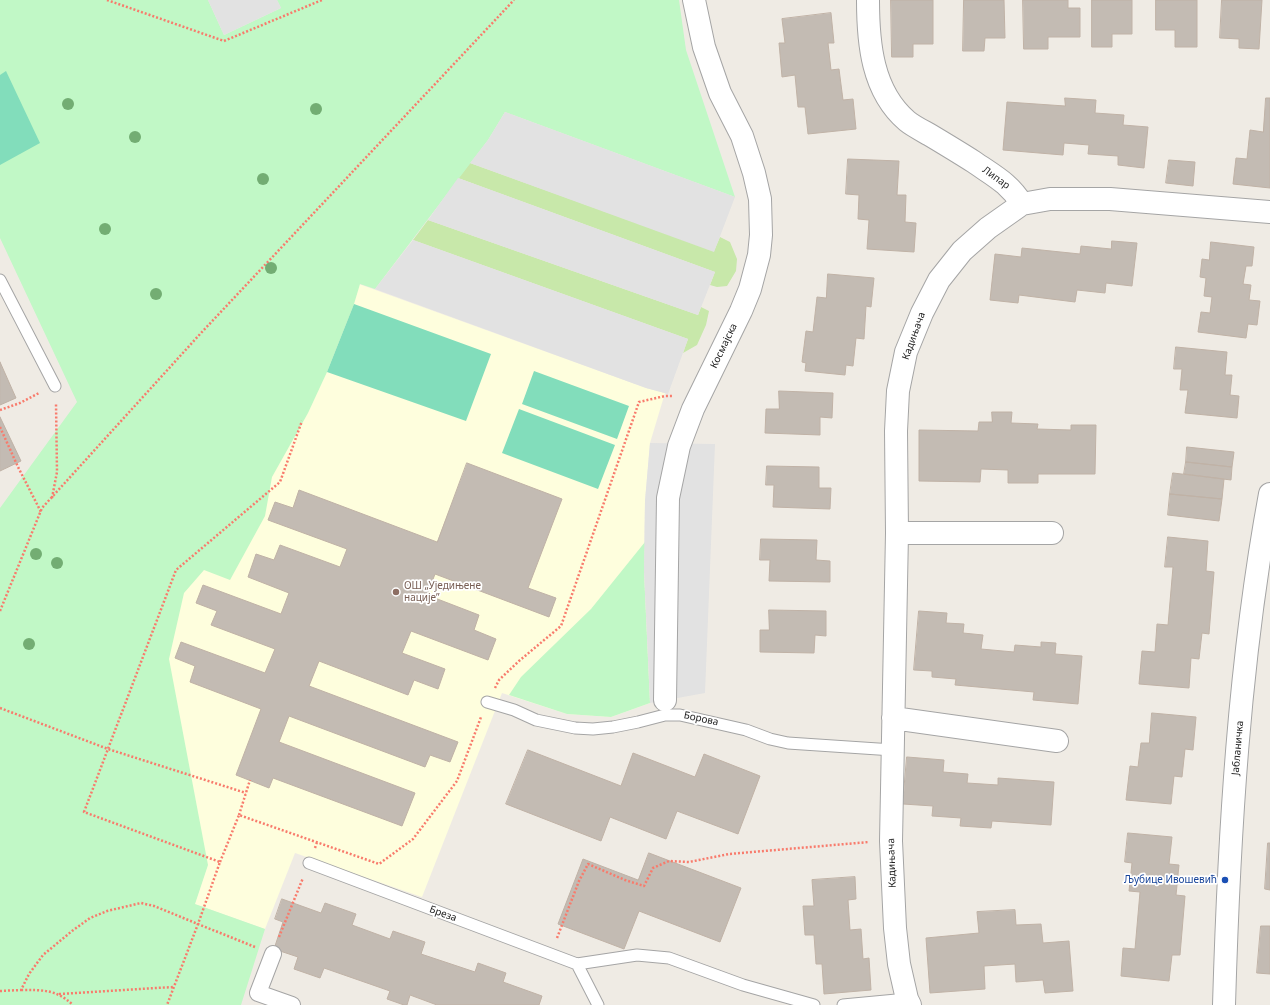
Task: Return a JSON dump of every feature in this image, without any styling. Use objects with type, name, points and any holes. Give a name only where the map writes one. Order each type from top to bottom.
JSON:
[{"type":"street","name":"Космајска","points":[[665,700],[668,498],[678,446],[693,410],[741,311],[750,289],[759,255],[761,235],[760,199],[754,173],[742,136],[720,93],[704,47],[694,0]]},
{"type":"street","name":"Липар","points":[[868,0],[868,27],[871,55],[877,76],[896,110],[908,122],[1006,184],[1014,192],[1022,204]]},
{"type":"street","points":[[1022,204],[1050,199],[1110,199],[1270,212]]},
{"type":"street","name":"Кадињача","points":[[908,1002],[899,964],[895,928],[891,840],[897,533],[896,430],[898,391],[906,352],[922,313],[939,280],[962,251],[988,228],[1022,204]]},
{"type":"street","name":"Јабланичка","points":[[1224,1005],[1232,816],[1246,659],[1262,536],[1270,494]]},
{"type":"street","points":[[897,533],[1052,533]]},
{"type":"street","points":[[893,718],[1057,741]]},
{"type":"street","points":[[273,954],[258,994],[292,1005]]},
{"type":"lane","points":[[0,280],[55,386]]},
{"type":"lane","name":"Борова","points":[[487,702],[514,710],[536,720],[575,728],[593,729],[613,727],[665,715],[680,714],[746,730],[788,744],[893,750]]},
{"type":"lane","name":"Бреза","points":[[309,864],[577,964]]},
{"type":"lane","points":[[598,1005],[577,964],[637,955],[669,958],[743,985],[814,1005]]},
{"type":"lane","points":[[843,1005],[908,1002]]},
{"type":"path","points":[[107,0],[224,41],[322,0]]},
{"type":"path","points":[[0,611],[42,508],[201,333],[514,0]]},
{"type":"path","points":[[0,410],[20,403],[55,386],[57,420],[57,472],[52,498]]},
{"type":"path","points":[[240,815],[379,864],[413,839],[456,781],[487,702],[500,680],[519,661],[561,626],[639,402],[665,396],[675,396],[697,402]]},
{"type":"path","points":[[220,862],[84,812],[176,570],[280,482],[302,421]]},
{"type":"path","points":[[0,427],[41,512]]},
{"type":"path","points":[[0,708],[108,749],[246,793]]},
{"type":"path","points":[[167,1005],[220,862],[240,815],[250,780]]},
{"type":"path","points":[[552,954],[579,882],[588,864],[625,880],[644,886],[653,868],[669,861],[689,862],[729,854],[891,840]]},
{"type":"path","points":[[20,990],[43,954],[90,918],[107,911],[141,903],[154,906],[273,954],[309,864]]},
{"type":"path","points":[[0,990],[45,990],[59,994],[173,987]]},
{"type":"path","points":[[59,994],[72,1005]]},
{"type":"shaded area","points":[[208,0],[277,0],[281,8],[224,35]]},
{"type":"shaded area","points":[[505,112],[735,197],[714,252],[470,163],[488,140]]},
{"type":"shaded area","points":[[458,178],[715,272],[698,315],[428,220]]},
{"type":"shaded area","points":[[413,240],[688,339],[668,394],[646,388],[375,289]]},
{"type":"shaded area","name":"ОШ „Уједињене нације”","points":[[337,276],[646,388],[665,393],[650,443],[645,501],[644,571],[650,703],[611,717],[567,714],[502,693],[422,897],[295,853],[265,929],[109,874],[0,817]]},
{"type":"shaded area","points":[[650,443],[715,444],[705,693],[650,703],[644,571],[645,501]]},
{"type":"green space","points":[[0,0],[208,0],[224,35],[281,8],[277,0],[679,0],[686,50],[735,197],[505,112],[488,140],[375,289],[360,284],[354,304],[327,372],[308,413],[272,477],[265,516],[230,580],[204,570],[184,593],[169,659],[208,865],[195,904],[265,929],[241,1005],[0,1005],[0,508],[77,402],[0,238]]},
{"type":"green space","points":[[6,71],[40,143],[0,165],[0,75]]},
{"type":"green space","points":[[470,163],[714,251],[720,237],[730,242],[737,259],[736,271],[727,286],[717,287],[710,285],[715,272],[458,178]]},
{"type":"green space","points":[[428,220],[698,315],[701,307],[709,311],[706,325],[697,345],[683,353],[688,339],[413,240]]},
{"type":"green space","points":[[354,304],[491,354],[466,421],[327,372]]},
{"type":"green space","points":[[534,371],[629,406],[617,439],[522,404]]},
{"type":"green space","points":[[519,409],[615,445],[598,489],[502,453]]},
{"type":"green space","points":[[645,542],[644,571],[650,703],[611,717],[567,714],[509,695],[521,677],[591,609]]},
{"type":"building","points":[[891,0],[933,0],[933,44],[913,44],[913,57],[892,57]]},
{"type":"building","points":[[964,0],[1004,0],[1005,38],[985,38],[984,51],[963,51]]},
{"type":"building","points":[[1023,0],[1068,0],[1068,8],[1080,8],[1080,37],[1048,37],[1048,49],[1024,49]]},
{"type":"building","points":[[1092,0],[1132,0],[1132,34],[1112,34],[1112,47],[1092,47]]},
{"type":"building","points":[[1156,0],[1197,0],[1197,47],[1175,47],[1175,30],[1156,30]]},
{"type":"building","points":[[1222,0],[1262,0],[1259,49],[1239,48],[1239,39],[1220,38]]},
{"type":"building","points":[[831,13],[834,43],[828,43],[831,70],[839,69],[843,100],[853,99],[856,129],[808,134],[805,107],[798,107],[795,75],[782,77],[779,43],[785,43],[782,19]]},
{"type":"building","points":[[1065,98],[1096,100],[1095,113],[1124,115],[1123,125],[1148,127],[1144,168],[1118,165],[1118,156],[1088,154],[1089,145],[1064,143],[1063,155],[1003,150],[1007,102],[1065,106]]},
{"type":"building","points":[[1266,98],[1270,98],[1270,188],[1233,184],[1236,158],[1247,159],[1250,130],[1263,132]]},
{"type":"building","points":[[848,159],[899,161],[897,195],[906,195],[905,222],[916,223],[914,252],[867,249],[869,220],[858,219],[859,195],[846,194]]},
{"type":"building","points":[[1169,160],[1195,162],[1193,186],[1166,183]]},
{"type":"building","points":[[1112,241],[1137,243],[1132,286],[1106,283],[1105,293],[1077,290],[1075,302],[1019,295],[1018,303],[990,300],[995,254],[1021,257],[1022,248],[1080,254],[1081,246],[1111,249]]},
{"type":"building","points":[[1211,242],[1254,247],[1252,266],[1246,266],[1243,284],[1251,285],[1249,300],[1260,301],[1257,325],[1248,324],[1246,338],[1198,332],[1201,312],[1210,313],[1212,297],[1204,296],[1206,278],[1200,277],[1202,259],[1209,260]]},
{"type":"building","points":[[828,274],[874,278],[871,307],[866,306],[864,339],[856,338],[853,366],[846,365],[845,375],[805,371],[806,363],[802,362],[806,331],[813,332],[817,297],[826,298]]},
{"type":"building","points":[[1176,347],[1227,352],[1225,375],[1232,375],[1230,395],[1239,396],[1237,418],[1185,413],[1188,390],[1180,390],[1182,369],[1174,369]]},
{"type":"building","points":[[0,362],[16,398],[0,405]]},
{"type":"building","points":[[779,391],[833,393],[832,418],[820,417],[820,435],[765,433],[766,409],[779,409]]},
{"type":"building","points":[[992,412],[1012,412],[1011,423],[1038,424],[1037,429],[1071,430],[1071,425],[1096,425],[1095,474],[1038,474],[1038,483],[1008,483],[1008,470],[981,469],[980,482],[919,481],[919,430],[978,431],[979,422],[992,422]]},
{"type":"building","points":[[0,417],[21,461],[0,471]]},
{"type":"building","points":[[1187,447],[1234,452],[1232,467],[1186,462]]},
{"type":"building","points":[[1186,462],[1232,467],[1231,480],[1184,474]]},
{"type":"building","points":[[467,463],[562,499],[528,588],[556,598],[549,617],[435,574],[427,595],[479,615],[474,630],[496,639],[488,660],[411,631],[402,653],[445,669],[438,689],[414,680],[408,695],[319,661],[309,686],[458,742],[450,762],[430,755],[425,767],[289,716],[279,742],[415,793],[402,826],[273,778],[269,788],[236,775],[261,709],[190,682],[195,666],[175,658],[181,642],[265,673],[275,649],[211,625],[217,611],[196,603],[203,585],[281,614],[289,593],[248,577],[256,554],[274,560],[280,545],[340,567],[347,549],[268,520],[275,502],[293,508],[299,490],[437,542]]},
{"type":"building","points":[[767,466],[819,467],[819,488],[831,488],[830,509],[773,507],[774,485],[766,485]]},
{"type":"building","points":[[1173,473],[1224,479],[1222,499],[1170,494]]},
{"type":"building","points":[[1170,494],[1222,499],[1219,521],[1168,515]]},
{"type":"building","points":[[1168,537],[1208,541],[1206,571],[1214,572],[1209,634],[1202,633],[1199,659],[1191,658],[1189,688],[1139,684],[1142,651],[1155,652],[1157,624],[1168,625],[1173,567],[1165,567]]},
{"type":"building","points":[[761,539],[817,540],[816,560],[830,561],[830,582],[769,581],[770,560],[760,560]]},
{"type":"building","points":[[769,610],[826,611],[826,636],[815,635],[814,653],[760,652],[760,630],[769,630]]},
{"type":"building","points":[[919,611],[947,613],[946,623],[964,624],[963,633],[983,635],[981,649],[1014,652],[1015,645],[1041,647],[1041,642],[1056,643],[1055,654],[1082,656],[1078,704],[1033,700],[1034,692],[955,685],[956,679],[932,677],[932,671],[914,670]]},
{"type":"building","points":[[1152,713],[1196,717],[1193,750],[1185,749],[1182,777],[1174,776],[1171,804],[1126,800],[1130,766],[1138,767],[1141,743],[1149,743]]},
{"type":"building","points":[[528,750],[621,786],[633,753],[695,777],[704,754],[760,776],[738,834],[677,811],[666,839],[610,817],[601,841],[506,804]]},
{"type":"building","points":[[907,757],[944,760],[943,772],[968,774],[967,783],[998,785],[998,778],[1054,782],[1051,825],[992,821],[991,828],[960,826],[961,818],[932,816],[933,806],[903,804]]},
{"type":"building","points":[[1128,833],[1172,837],[1169,864],[1179,865],[1176,895],[1185,896],[1180,955],[1172,955],[1169,981],[1121,976],[1123,948],[1135,949],[1140,892],[1129,891],[1132,863],[1125,862]]},
{"type":"building","points":[[1268,843],[1270,843],[1270,890],[1265,889]]},
{"type":"building","points":[[649,853],[741,888],[720,942],[639,911],[624,949],[558,924],[583,859],[638,880]]},
{"type":"building","points":[[855,877],[856,899],[848,900],[850,930],[861,929],[863,959],[869,958],[871,990],[824,994],[822,964],[816,964],[814,935],[805,935],[803,906],[814,906],[812,880]]},
{"type":"building","points":[[282,899],[321,913],[325,903],[356,914],[352,925],[390,939],[393,931],[425,942],[421,954],[475,972],[478,963],[506,973],[503,982],[542,996],[539,1005],[437,1005],[410,995],[407,1005],[404,1005],[387,999],[390,991],[324,968],[320,978],[294,969],[298,957],[274,949],[283,922],[275,919]]},
{"type":"building","points":[[1015,910],[1016,925],[1041,924],[1043,943],[1069,941],[1073,991],[1045,993],[1043,980],[1016,982],[1015,964],[984,966],[985,989],[930,993],[926,938],[979,933],[977,912]]},
{"type":"building","points":[[1261,926],[1270,926],[1270,974],[1257,973]]},
{"type":"place","name":"ОШ „Уједињене нације”","points":[[396,592]]},
{"type":"place","name":"Љубице Ивошевић","points":[[1225,880]]}]
